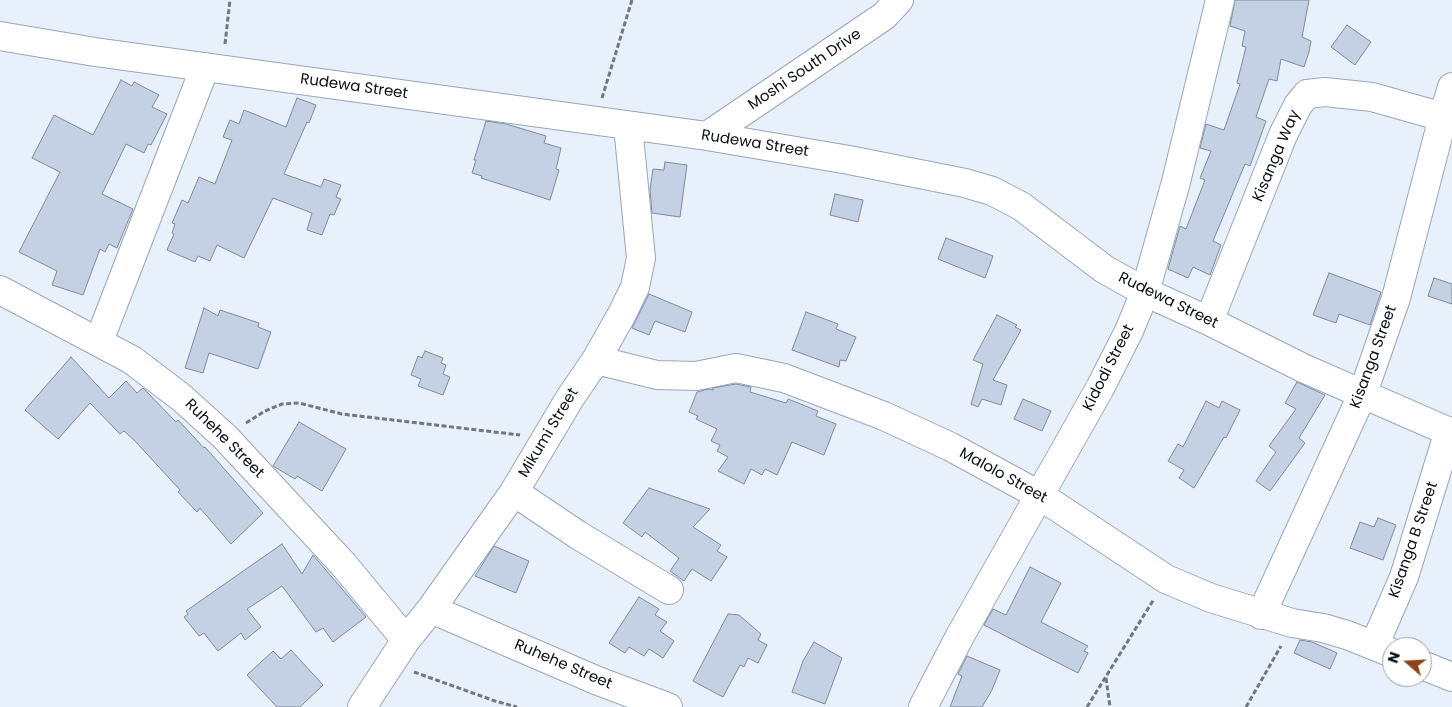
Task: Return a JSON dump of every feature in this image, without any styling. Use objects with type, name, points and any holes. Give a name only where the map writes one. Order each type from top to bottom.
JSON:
[{"type":"street","name":"Moshi South Drive","points":[[707,136],[884,16],[899,0]]},
{"type":"street","name":"Kidodi Street","points":[[923,707],[960,636],[1100,388],[1129,331],[1145,292],[1178,173],[1220,0]]},
{"type":"street","name":"Rudewa Street","points":[[0,36],[95,52],[707,136],[849,160],[965,183],[992,191],[1021,206],[1104,268],[1145,292],[1209,321],[1303,368],[1451,432]]},
{"type":"street","points":[[98,341],[214,68]]},
{"type":"street","name":"Kisanga Street","points":[[1262,615],[1363,393],[1396,298],[1442,117],[1452,88]]},
{"type":"street","name":"Kisanga Way","points":[[1209,321],[1283,135],[1298,105],[1307,94],[1325,92],[1372,97],[1442,117]]},
{"type":"street","name":"Mikumi Street","points":[[362,707],[406,640],[431,609],[514,492],[570,398],[596,360],[635,287],[641,258],[628,126]]},
{"type":"street","points":[[1426,179],[1452,165]]},
{"type":"street","name":"Ruhehe Street","points":[[0,290],[132,360],[182,398],[225,437],[343,564],[406,640]]},
{"type":"street","name":"Malolo Street","points":[[596,360],[657,375],[696,376],[736,368],[784,378],[884,416],[951,448],[1039,495],[1166,579],[1211,598],[1262,615],[1322,628],[1382,650]]},
{"type":"street","name":"Kisanga B Street","points":[[1387,637],[1451,432]]},
{"type":"street","points":[[514,492],[578,535],[669,590]]},
{"type":"street","name":"Ruhehe Street","points":[[431,609],[598,681],[668,707]]},
{"type":"street","points":[[1432,669],[1452,677]]},
{"type":"path","points":[[214,68],[230,0]]},
{"type":"path","points":[[595,120],[632,0]]},
{"type":"path","points":[[225,437],[265,411],[282,404],[299,403],[342,414],[480,429],[546,439]]},
{"type":"path","points":[[1087,707],[1166,579]]},
{"type":"path","points":[[1246,707],[1275,658],[1292,623]]},
{"type":"path","points":[[390,663],[495,702],[517,707]]},
{"type":"path","points":[[1106,677],[1110,707]]},
{"type":"building","points":[[1235,0],[1309,0],[1302,37],[1311,41],[1304,67],[1281,59],[1277,81],[1269,79],[1256,117],[1266,121],[1250,166],[1245,164],[1213,241],[1221,245],[1210,275],[1193,267],[1188,278],[1168,269],[1180,226],[1186,229],[1205,180],[1200,178],[1211,151],[1200,148],[1206,124],[1224,130],[1240,84],[1237,83],[1246,47],[1242,46],[1245,31],[1230,26]]},
{"type":"building","points":[[1347,25],[1371,42],[1355,65],[1331,47]]},
{"type":"building","points":[[121,80],[132,86],[134,82],[159,95],[152,107],[167,114],[151,145],[148,144],[144,153],[126,144],[102,194],[133,209],[117,248],[109,244],[105,252],[100,249],[83,295],[52,285],[57,271],[19,252],[60,172],[32,158],[54,115],[93,135]]},
{"type":"building","points":[[297,98],[316,105],[284,174],[321,187],[324,179],[341,185],[336,197],[341,199],[334,215],[330,214],[322,235],[307,230],[312,213],[273,198],[244,258],[217,245],[210,261],[198,256],[195,262],[167,250],[174,234],[172,233],[175,224],[172,223],[182,200],[188,203],[199,177],[215,184],[232,140],[223,137],[230,120],[239,124],[244,110],[286,127]]},
{"type":"building","points":[[486,121],[506,124],[546,136],[544,143],[561,148],[556,169],[559,170],[550,200],[481,178],[482,176],[472,173]]},
{"type":"building","points":[[665,162],[687,165],[680,217],[652,213],[650,190],[653,169],[664,170]]},
{"type":"building","points":[[835,194],[863,200],[858,222],[830,215]]},
{"type":"building","points":[[946,238],[993,256],[985,278],[938,259]]},
{"type":"building","points":[[1329,273],[1381,292],[1370,325],[1339,314],[1336,323],[1313,315]]},
{"type":"building","points":[[1434,278],[1452,284],[1452,304],[1428,296]]},
{"type":"building","points":[[649,294],[692,312],[685,332],[655,321],[649,335],[632,328]]},
{"type":"building","points":[[204,308],[218,316],[220,310],[259,323],[258,327],[271,332],[258,369],[209,353],[203,373],[185,368]]},
{"type":"building","points":[[806,312],[838,324],[836,329],[856,337],[846,361],[840,360],[839,367],[792,350]]},
{"type":"building","points":[[997,315],[1017,325],[1015,327],[1021,330],[993,380],[1007,385],[1001,405],[982,399],[978,407],[971,404],[983,364],[973,360]]},
{"type":"building","points":[[425,351],[443,358],[441,363],[446,365],[443,374],[450,377],[443,395],[418,386],[421,379],[411,375],[418,356],[422,358]]},
{"type":"building","points":[[71,357],[109,398],[126,381],[137,393],[143,388],[176,422],[178,420],[205,447],[263,513],[231,544],[200,508],[197,512],[178,492],[180,490],[135,441],[124,431],[120,434],[90,403],[58,439],[25,410]]},
{"type":"building","points":[[1297,382],[1325,395],[1299,438],[1305,443],[1270,491],[1256,481],[1276,452],[1269,446],[1296,409],[1285,403]]},
{"type":"building","points":[[736,384],[751,387],[750,392],[786,403],[788,399],[818,411],[816,416],[836,424],[824,455],[792,442],[777,475],[765,469],[762,475],[751,469],[744,484],[718,471],[728,457],[717,451],[720,445],[711,441],[717,429],[696,419],[698,416],[689,412],[697,392]]},
{"type":"building","points":[[1023,399],[1051,411],[1042,431],[1014,419]]},
{"type":"building","points":[[1206,401],[1219,408],[1222,401],[1240,410],[1226,438],[1224,437],[1194,488],[1179,478],[1184,470],[1168,461],[1178,444],[1183,447]]},
{"type":"building","points":[[299,422],[346,449],[322,491],[297,476],[295,479],[273,466]]},
{"type":"building","points":[[649,488],[710,509],[693,527],[721,545],[717,551],[727,557],[711,581],[692,569],[684,581],[670,571],[679,558],[645,532],[642,537],[623,523]]},
{"type":"building","points":[[1378,518],[1396,525],[1383,560],[1350,548],[1360,522],[1374,527]]},
{"type":"building","points":[[282,544],[302,574],[313,555],[366,617],[333,642],[323,628],[316,632],[282,586],[247,609],[261,627],[245,640],[241,633],[218,651],[204,633],[199,636],[184,617],[188,614],[186,611]]},
{"type":"building","points":[[494,546],[529,561],[516,593],[475,576]]},
{"type":"building","points":[[1030,567],[1061,583],[1041,622],[1088,646],[1084,651],[1088,653],[1078,673],[984,625],[993,609],[1006,615]]},
{"type":"building","points":[[639,597],[659,609],[655,615],[667,622],[660,631],[674,641],[663,658],[649,649],[644,656],[629,647],[625,653],[609,643]]},
{"type":"building","points":[[728,614],[739,615],[761,634],[758,640],[767,645],[758,663],[748,658],[744,667],[740,665],[723,697],[693,681]]},
{"type":"building","points":[[1300,640],[1312,642],[1337,653],[1330,669],[1294,653]]},
{"type":"building","points":[[814,642],[842,658],[825,704],[792,692],[803,661]]},
{"type":"building","points":[[291,650],[323,685],[300,707],[277,707],[247,675],[273,651],[281,659]]},
{"type":"building","points":[[967,656],[1000,670],[992,690],[982,707],[950,707],[962,676],[958,674]]}]
